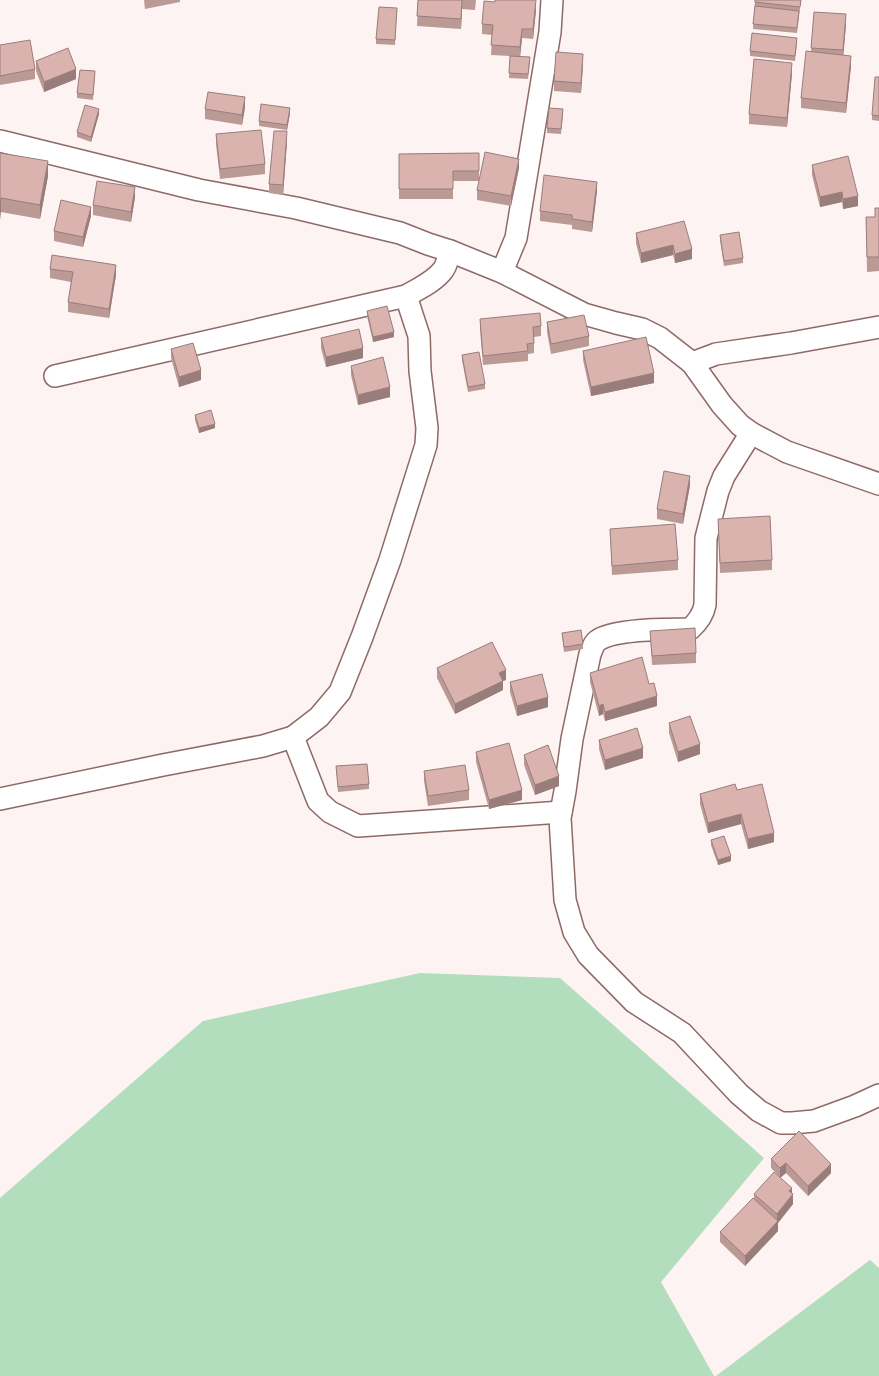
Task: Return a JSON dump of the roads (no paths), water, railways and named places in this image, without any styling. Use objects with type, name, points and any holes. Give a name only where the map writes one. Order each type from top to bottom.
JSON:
[{"type":"street","points":[[502,272],[516,238],[550,32],[552,0]]},
{"type":"street","points":[[0,141],[199,190],[296,208],[391,231],[450,251],[502,272],[584,314],[616,324],[642,329],[660,338],[692,363],[722,404],[740,425],[751,433],[787,452],[879,484]]},
{"type":"street","points":[[55,376],[406,296],[434,279],[443,271],[450,251]]},
{"type":"street","points":[[0,799],[263,746],[293,737],[319,717],[340,692],[390,560],[424,454],[427,436],[420,371],[419,336],[406,296]]},
{"type":"street","points":[[692,363],[716,354],[879,327]]},
{"type":"street","points":[[751,433],[724,476],[718,491],[706,538],[706,605],[703,614],[696,624],[690,629],[604,636],[595,642],[590,654],[572,739],[560,818],[566,900],[574,932],[588,955],[634,1002],[682,1033],[739,1094],[759,1111],[781,1123],[814,1120],[855,1106],[879,1095]]},
{"type":"street","points":[[293,737],[318,801],[330,812],[358,826],[561,812]]}]
